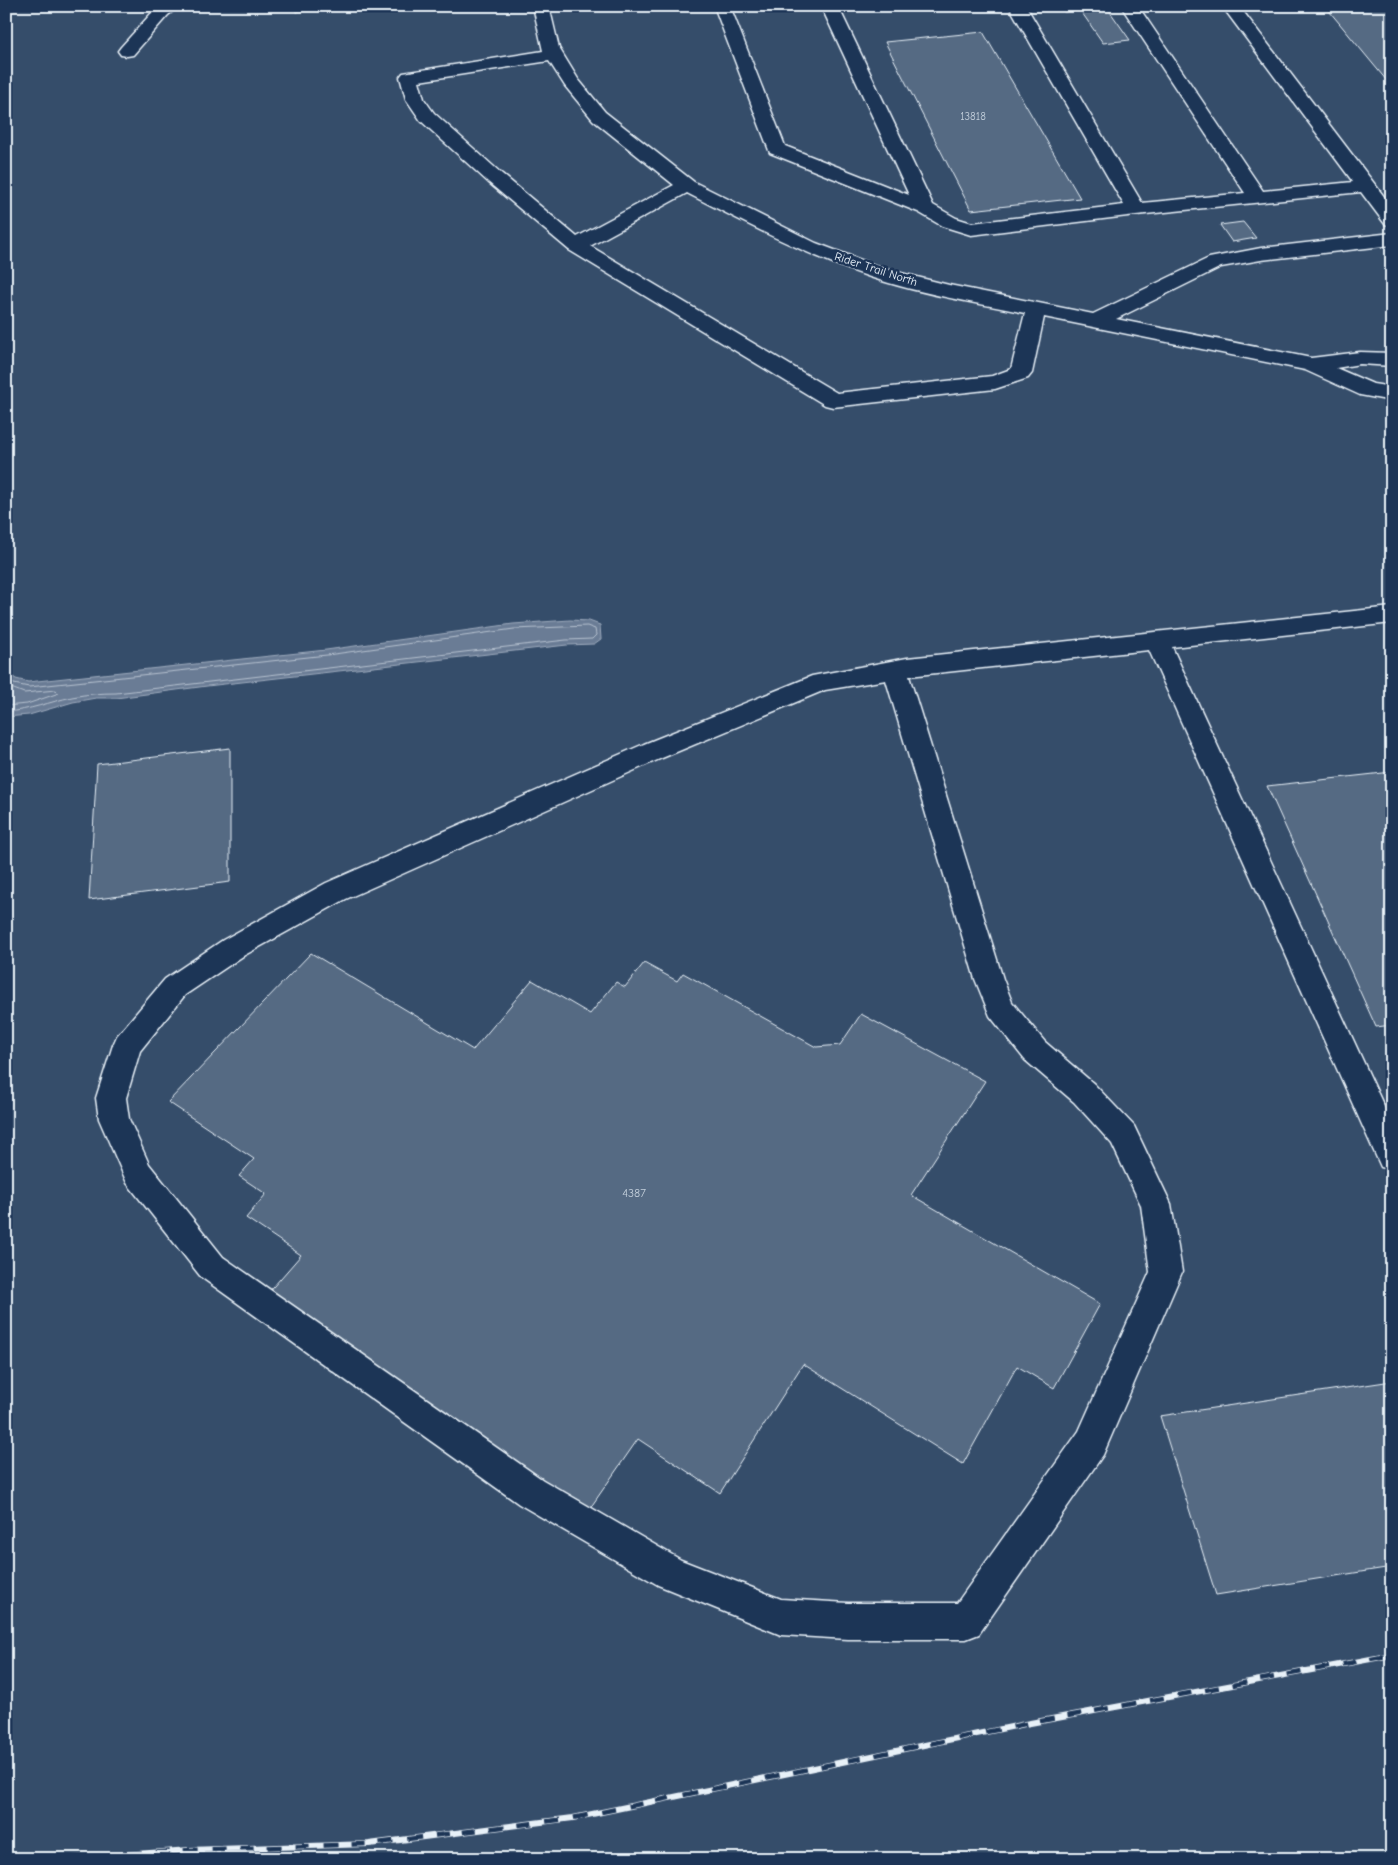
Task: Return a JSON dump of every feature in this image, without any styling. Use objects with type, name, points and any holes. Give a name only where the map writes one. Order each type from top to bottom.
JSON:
[{"type":"street","points":[[127,50],[162,11],[171,6]]},
{"type":"street","name":"Rider Trail North","points":[[541,6],[550,48],[571,82],[599,116],[687,186],[809,247],[878,272],[948,291],[1310,366],[1368,390],[1392,394]]},
{"type":"street","points":[[722,6],[778,150],[924,208],[949,222],[971,229],[1136,208],[1366,186]]},
{"type":"street","points":[[829,6],[924,208]]},
{"type":"street","points":[[1017,6],[1136,208]]},
{"type":"street","points":[[1129,6],[1258,197]]},
{"type":"street","points":[[1230,6],[1392,220]]},
{"type":"street","points":[[554,55],[410,76],[415,99],[427,117],[495,178],[576,246],[833,400],[995,382],[1021,373],[1036,309]]},
{"type":"street","points":[[576,246],[687,186]]},
{"type":"street","points":[[1096,322],[1216,262],[1261,254],[1392,240]]},
{"type":"street","name":"Rider Trail North","points":[[1310,366],[1360,358],[1392,360]]},
{"type":"street","points":[[895,669],[989,979],[1000,1008],[1035,1051],[1084,1093],[1122,1135],[1156,1204],[1166,1272],[1091,1443],[966,1621],[848,1620],[781,1617],[670,1573],[531,1492],[212,1267],[138,1173],[114,1118],[111,1098],[127,1045],[175,988],[232,948],[336,891],[653,752],[821,682],[895,669],[1392,615]]},
{"type":"street","points":[[1157,640],[1392,1157]]},
{"type":"shaded area","points":[[6,6],[1392,6],[1392,1859],[6,1859]]},
{"type":"water","points":[[570,620],[589,621],[600,625],[601,639],[594,644],[567,645],[116,698],[96,698],[73,702],[29,715],[6,717],[6,672],[16,679],[28,682],[326,650],[513,624]]},
{"type":"building","points":[[293,6],[322,6],[322,7],[296,12]]},
{"type":"building","points":[[1060,6],[1106,6],[1130,40],[1103,43],[1080,10],[1064,12]]},
{"type":"building","points":[[1325,6],[1392,6],[1392,87]]},
{"type":"building","points":[[983,32],[1080,198],[971,210],[885,42]]},
{"type":"building","points":[[1243,222],[1256,238],[1232,242],[1220,225]]},
{"type":"building","points":[[230,748],[230,882],[89,900],[97,764]]},
{"type":"building","points":[[1392,772],[1392,1025],[1376,1027],[1267,786]]},
{"type":"building","points":[[311,953],[473,1050],[532,980],[590,1014],[616,982],[625,987],[644,963],[677,981],[683,973],[816,1047],[840,1045],[861,1014],[985,1081],[911,1195],[1100,1304],[1054,1388],[1017,1366],[963,1464],[803,1364],[720,1493],[638,1439],[586,1514],[267,1294],[301,1255],[246,1218],[266,1194],[239,1176],[254,1159],[168,1102]]},
{"type":"building","points":[[1392,1381],[1392,1567],[1216,1595],[1160,1416]]},
{"type":"railway","points":[[72,1859],[189,1850],[369,1844],[573,1818],[1025,1724],[1392,1655]]}]
